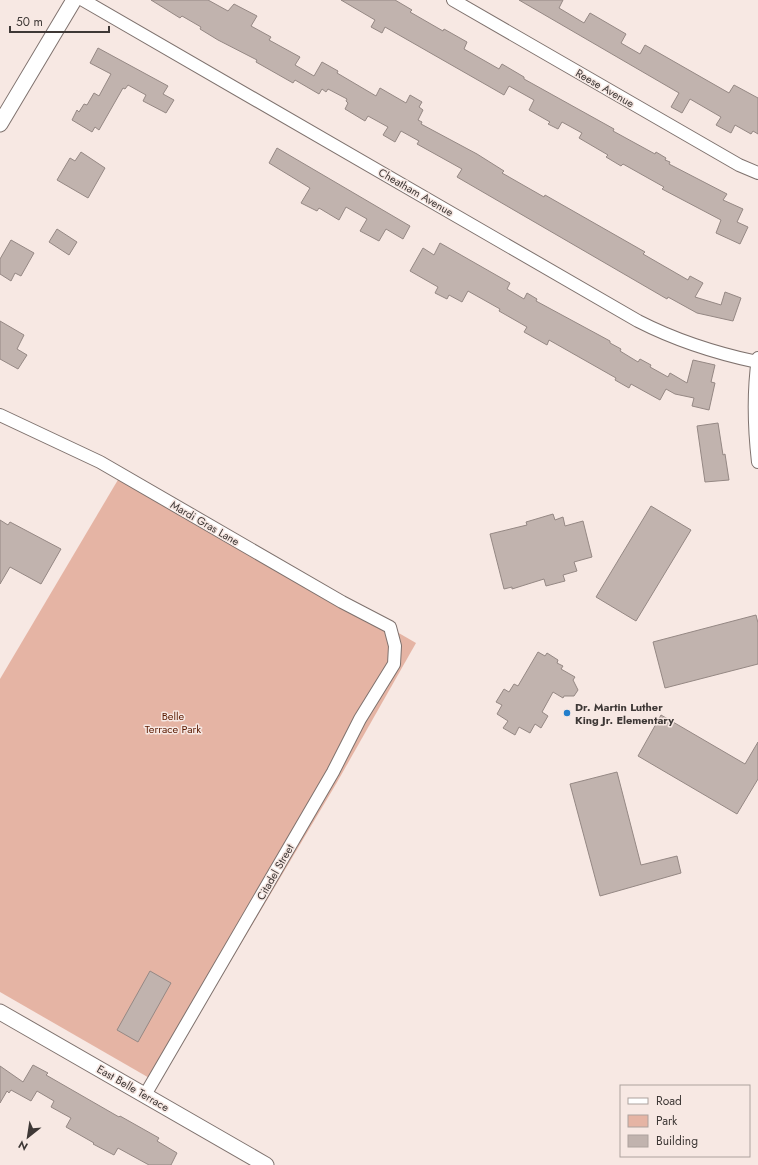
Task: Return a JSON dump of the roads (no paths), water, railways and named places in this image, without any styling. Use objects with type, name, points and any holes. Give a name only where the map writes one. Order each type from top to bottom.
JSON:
[{"type":"street","points":[[0,124],[74,0]]},
{"type":"street","name":"Cheatham Avenue","points":[[83,0],[638,321],[662,333],[695,346],[723,355],[758,360]]},
{"type":"street","name":"Reese Avenue","points":[[453,0],[739,165],[758,172]]},
{"type":"street","points":[[758,360],[754,403],[754,430],[758,462]]},
{"type":"street","name":"Mardi Gras Lane","points":[[0,415],[100,462],[342,602],[390,627],[395,646]]},
{"type":"street","name":"Citadel Street","points":[[145,1095],[330,776],[360,719],[385,681],[394,664],[395,646]]},
{"type":"street","name":"East Belle Terrace","points":[[0,1012],[266,1165]]},
{"type":"place","name":"Dr. Martin Luther King Jr. Elementary","points":[[567,713]]},
{"type":"park label","name":"Belle Terrace Park","points":[[173,722]]}]
